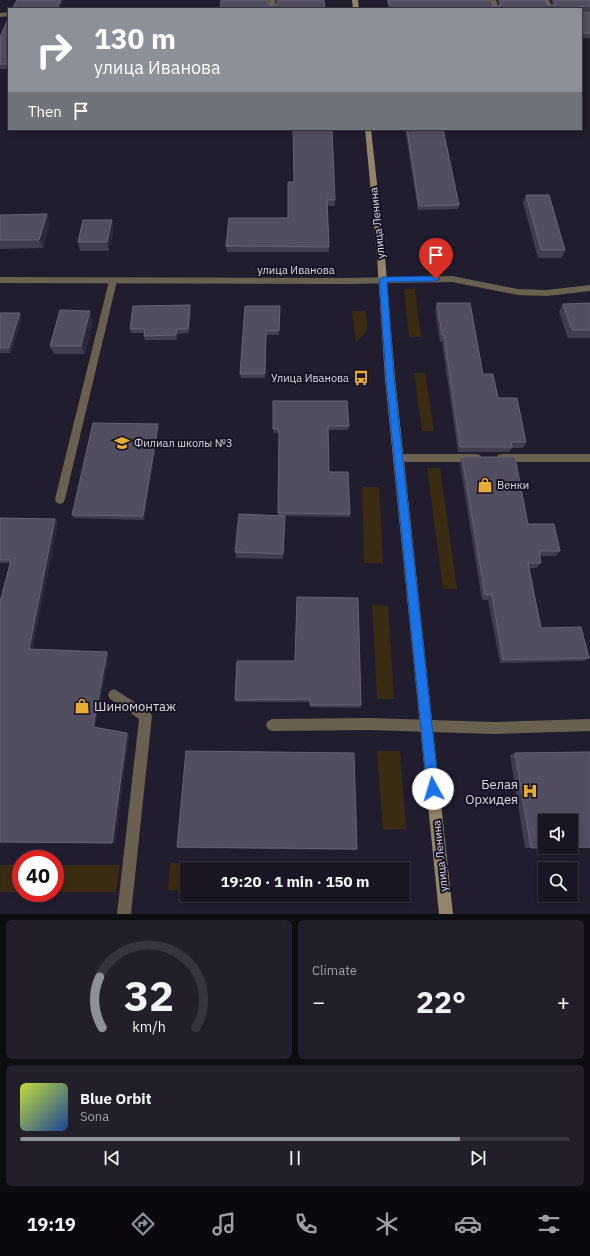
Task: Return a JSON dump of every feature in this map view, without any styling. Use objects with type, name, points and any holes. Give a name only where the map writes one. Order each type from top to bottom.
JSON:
[{"type":"street","name":"улица Ленина","points":[[368,130],[383,279],[390,378],[400,458],[446,914]]},
{"type":"street","name":"улица Иванова","points":[[0,280],[346,281],[383,279],[452,279],[518,292],[540,293],[590,288]]},
{"type":"street","points":[[60,498],[113,281]]},
{"type":"street","points":[[400,458],[590,458]]},
{"type":"street","points":[[114,695],[146,716],[124,914]]},
{"type":"street","points":[[272,725],[369,724],[495,728],[590,725]]},
{"type":"shaded area","points":[[404,289],[415,289],[421,337],[409,337]]},
{"type":"shaded area","points":[[352,311],[366,311],[367,329],[356,343]]},
{"type":"shaded area","points":[[414,373],[425,373],[434,431],[422,431]]},
{"type":"shaded area","points":[[427,468],[440,468],[457,589],[443,589]]},
{"type":"shaded area","points":[[362,487],[379,487],[383,563],[364,563]]},
{"type":"shaded area","points":[[372,604],[388,606],[394,699],[377,699]]},
{"type":"shaded area","points":[[377,751],[400,751],[406,829],[383,830]]},
{"type":"shaded area","points":[[170,863],[180,863],[180,890],[168,890]]},
{"type":"shaded area","points":[[0,865],[12,865],[12,892],[0,892]]},
{"type":"shaded area","points":[[64,865],[120,865],[116,892],[64,892]]},
{"type":"building","points":[[17,0],[61,0],[57,8],[13,8]]},
{"type":"building","points":[[221,0],[268,0],[269,5],[277,5],[277,0],[324,0],[325,8],[220,8]]},
{"type":"building","points":[[388,0],[491,0],[493,6],[501,5],[500,0],[545,0],[547,5],[556,5],[554,0],[590,0],[590,6],[581,6],[581,8],[390,8]]},
{"type":"building","points":[[582,12],[590,12],[590,33],[582,33]]},
{"type":"building","points":[[8,19],[8,64],[0,64],[0,37]]},
{"type":"building","points":[[293,130],[332,130],[335,200],[327,200],[329,247],[226,246],[229,218],[288,218],[288,182],[294,182]]},
{"type":"building","points":[[407,130],[443,130],[459,205],[419,206]]},
{"type":"building","points":[[526,195],[549,195],[565,250],[541,250]]},
{"type":"building","points":[[47,214],[39,240],[0,240],[0,215]]},
{"type":"building","points":[[83,220],[112,220],[107,242],[78,242]]},
{"type":"building","points":[[437,303],[470,303],[483,374],[493,374],[498,398],[517,398],[526,442],[511,442],[512,447],[460,447],[444,335],[442,335]]},
{"type":"building","points":[[590,303],[590,330],[572,330],[563,304]]},
{"type":"building","points":[[190,305],[188,329],[177,329],[176,335],[144,336],[145,329],[130,329],[133,306]]},
{"type":"building","points":[[245,306],[280,306],[279,331],[266,331],[265,374],[240,374]]},
{"type":"building","points":[[60,310],[90,311],[81,346],[50,346]]},
{"type":"building","points":[[0,313],[20,313],[9,348],[0,348]]},
{"type":"building","points":[[273,401],[347,401],[349,426],[328,426],[329,472],[348,472],[350,514],[278,513],[279,429],[273,429]]},
{"type":"building","points":[[93,423],[158,424],[143,516],[72,515]]},
{"type":"building","points":[[462,457],[515,457],[528,524],[554,524],[560,551],[539,551],[541,563],[528,563],[541,628],[581,627],[589,658],[503,660],[492,595],[485,595]]},
{"type":"building","points":[[239,514],[285,516],[283,554],[235,552]]},
{"type":"building","points":[[0,518],[55,519],[29,649],[107,652],[93,727],[127,733],[112,843],[0,842],[0,602],[11,560],[0,560]]},
{"type":"building","points":[[297,597],[358,598],[361,705],[310,705],[310,699],[235,700],[237,661],[295,661]]},
{"type":"building","points":[[186,751],[354,753],[357,849],[177,847]]},
{"type":"building","points":[[590,752],[590,847],[578,847],[578,814],[538,814],[538,848],[531,848],[515,753]]},
{"type":"place","name":"Улица Иванова","points":[[361,378]]},
{"type":"place","name":"Филиал школы №3","points":[[122,443]]},
{"type":"place","name":"Венки","points":[[485,485]]},
{"type":"place","name":"Шиномонтаж","points":[[82,706]]},
{"type":"place","name":"Белая Орхидея","points":[[530,791]]},
{"type":"route","points":[[433,789],[400,458],[390,378],[383,279],[436,279]]}]
